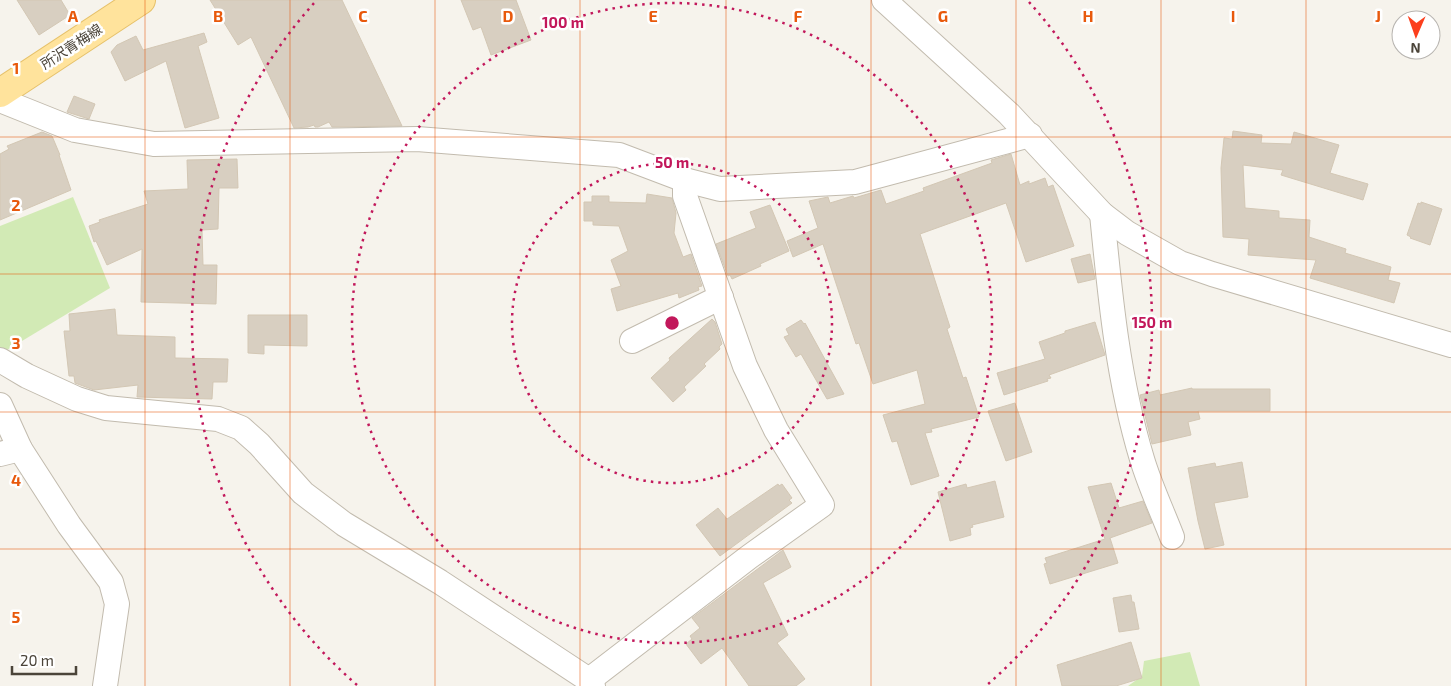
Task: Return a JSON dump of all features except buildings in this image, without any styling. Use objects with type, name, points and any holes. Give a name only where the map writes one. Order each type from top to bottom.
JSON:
[{"type":"main road","name":"所沢青梅線","points":[[0,93],[141,0]]},
{"type":"street","points":[[884,0],[1030,134],[1102,214],[1127,233],[1180,263],[1451,345]]},
{"type":"street","points":[[0,100],[74,130],[154,144],[417,139],[619,155],[685,180],[720,189],[855,182],[1030,134]]},
{"type":"street","points":[[0,360],[27,376],[77,398],[106,408],[218,419],[242,428],[260,444],[303,493],[344,524],[440,582],[591,683],[749,557],[822,505],[776,430],[745,366],[685,196],[685,180]]},
{"type":"street","points":[[1102,214],[1116,336],[1128,406],[1142,460],[1172,537]]},
{"type":"street","points":[[632,341],[721,297]]},
{"type":"street","points":[[0,405],[10,452],[110,582],[117,604],[105,686]]},
{"type":"green space","points":[[73,197],[110,288],[2,353],[0,352],[0,226]]},
{"type":"green space","points":[[1190,652],[1200,686],[1128,686],[1142,676],[1144,661]]}]
